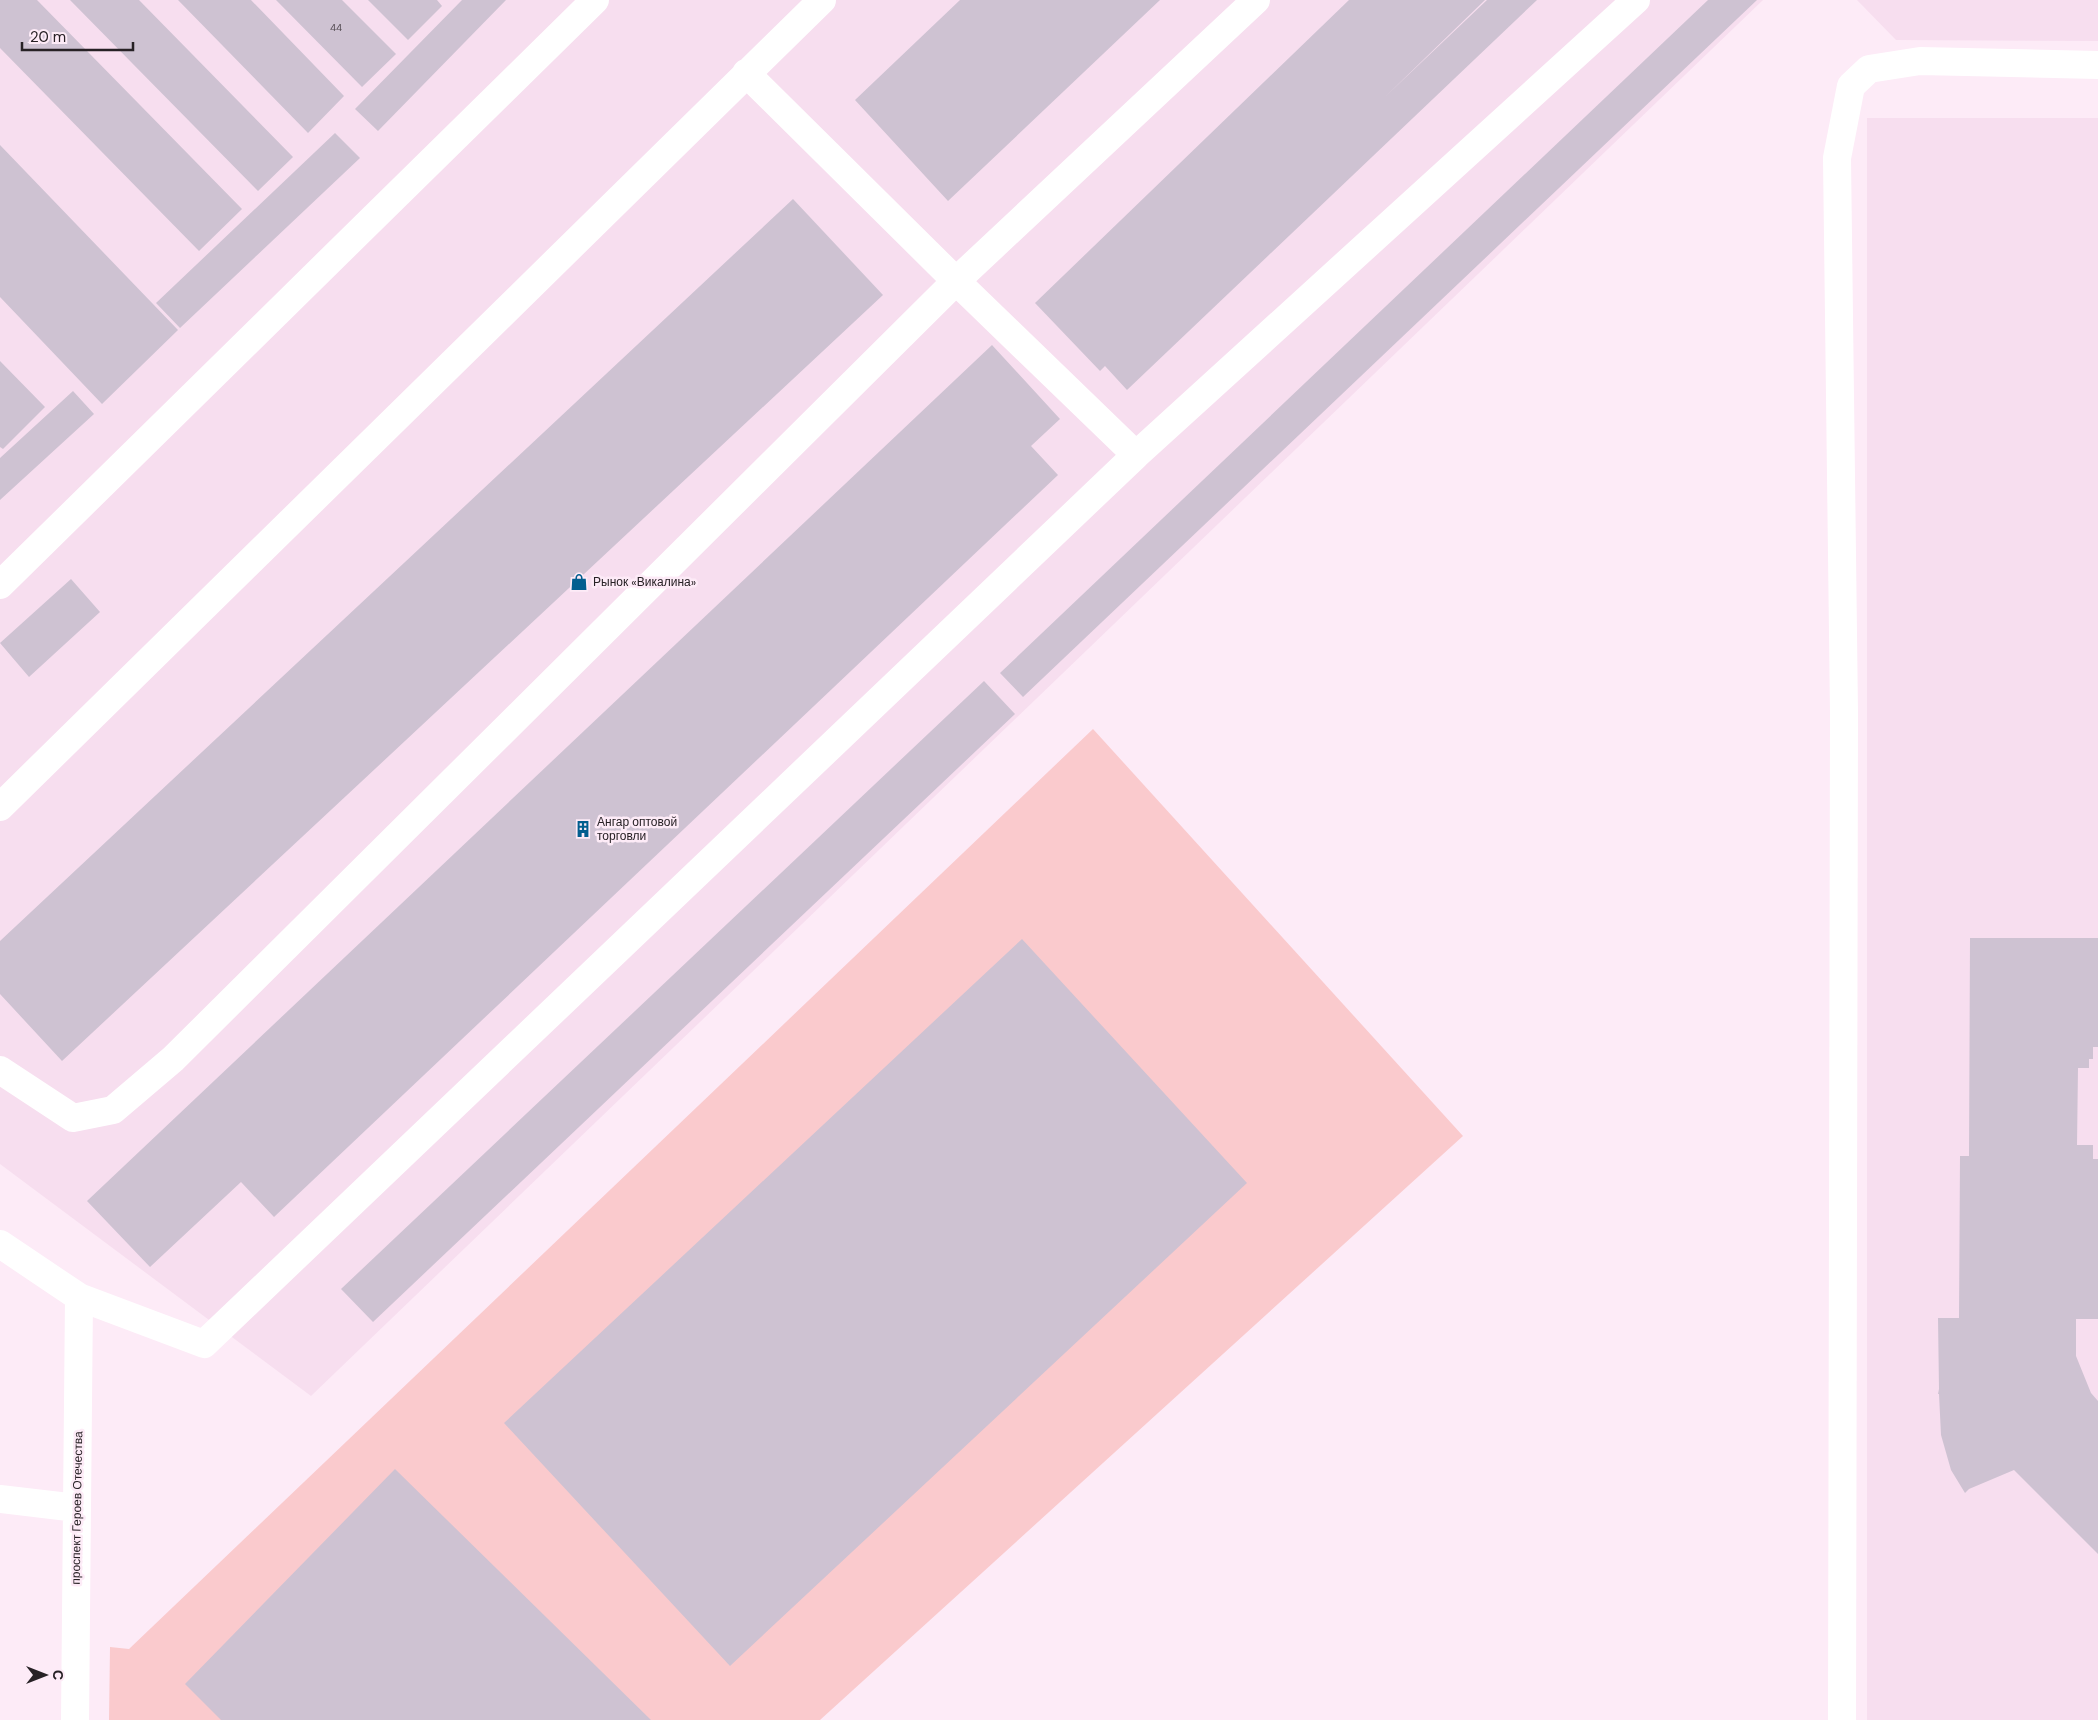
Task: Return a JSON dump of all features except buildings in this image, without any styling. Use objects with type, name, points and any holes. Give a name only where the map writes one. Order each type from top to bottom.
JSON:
[{"type":"street","points":[[0,585],[596,0]]},
{"type":"street","points":[[0,807],[822,0]]},
{"type":"street","points":[[0,1070],[73,1118],[113,1110],[173,1060],[956,280],[1256,0]]},
{"type":"street","points":[[0,1244],[79,1297],[204,1344],[1136,455],[1636,0]]},
{"type":"street","points":[[1842,1720],[1844,713],[1837,158],[1852,86],[1869,69],[1920,61],[2098,65]]},
{"type":"street","points":[[746,73],[1136,455]]},
{"type":"street","name":"проспект Героев Отечества","points":[[75,1720],[79,1297]]},
{"type":"street","points":[[0,1499],[77,1508]]},
{"type":"shaded area","name":"Рынок «Викалина»","points":[[0,0],[1763,0],[311,1396],[0,1164]]},
{"type":"shaded area","points":[[1857,0],[2098,0],[2098,41],[1896,40]]},
{"type":"shaded area","points":[[1867,118],[2098,118],[2098,1720],[1867,1720]]},
{"type":"shaded area","points":[[1093,729],[1463,1136],[820,1720],[109,1720],[110,1647],[129,1649]]},
{"type":"place","name":"Рынок «Викалина»","points":[[579,582]]},
{"type":"place","name":"Ангар оптовой торговли","points":[[583,829]]}]
